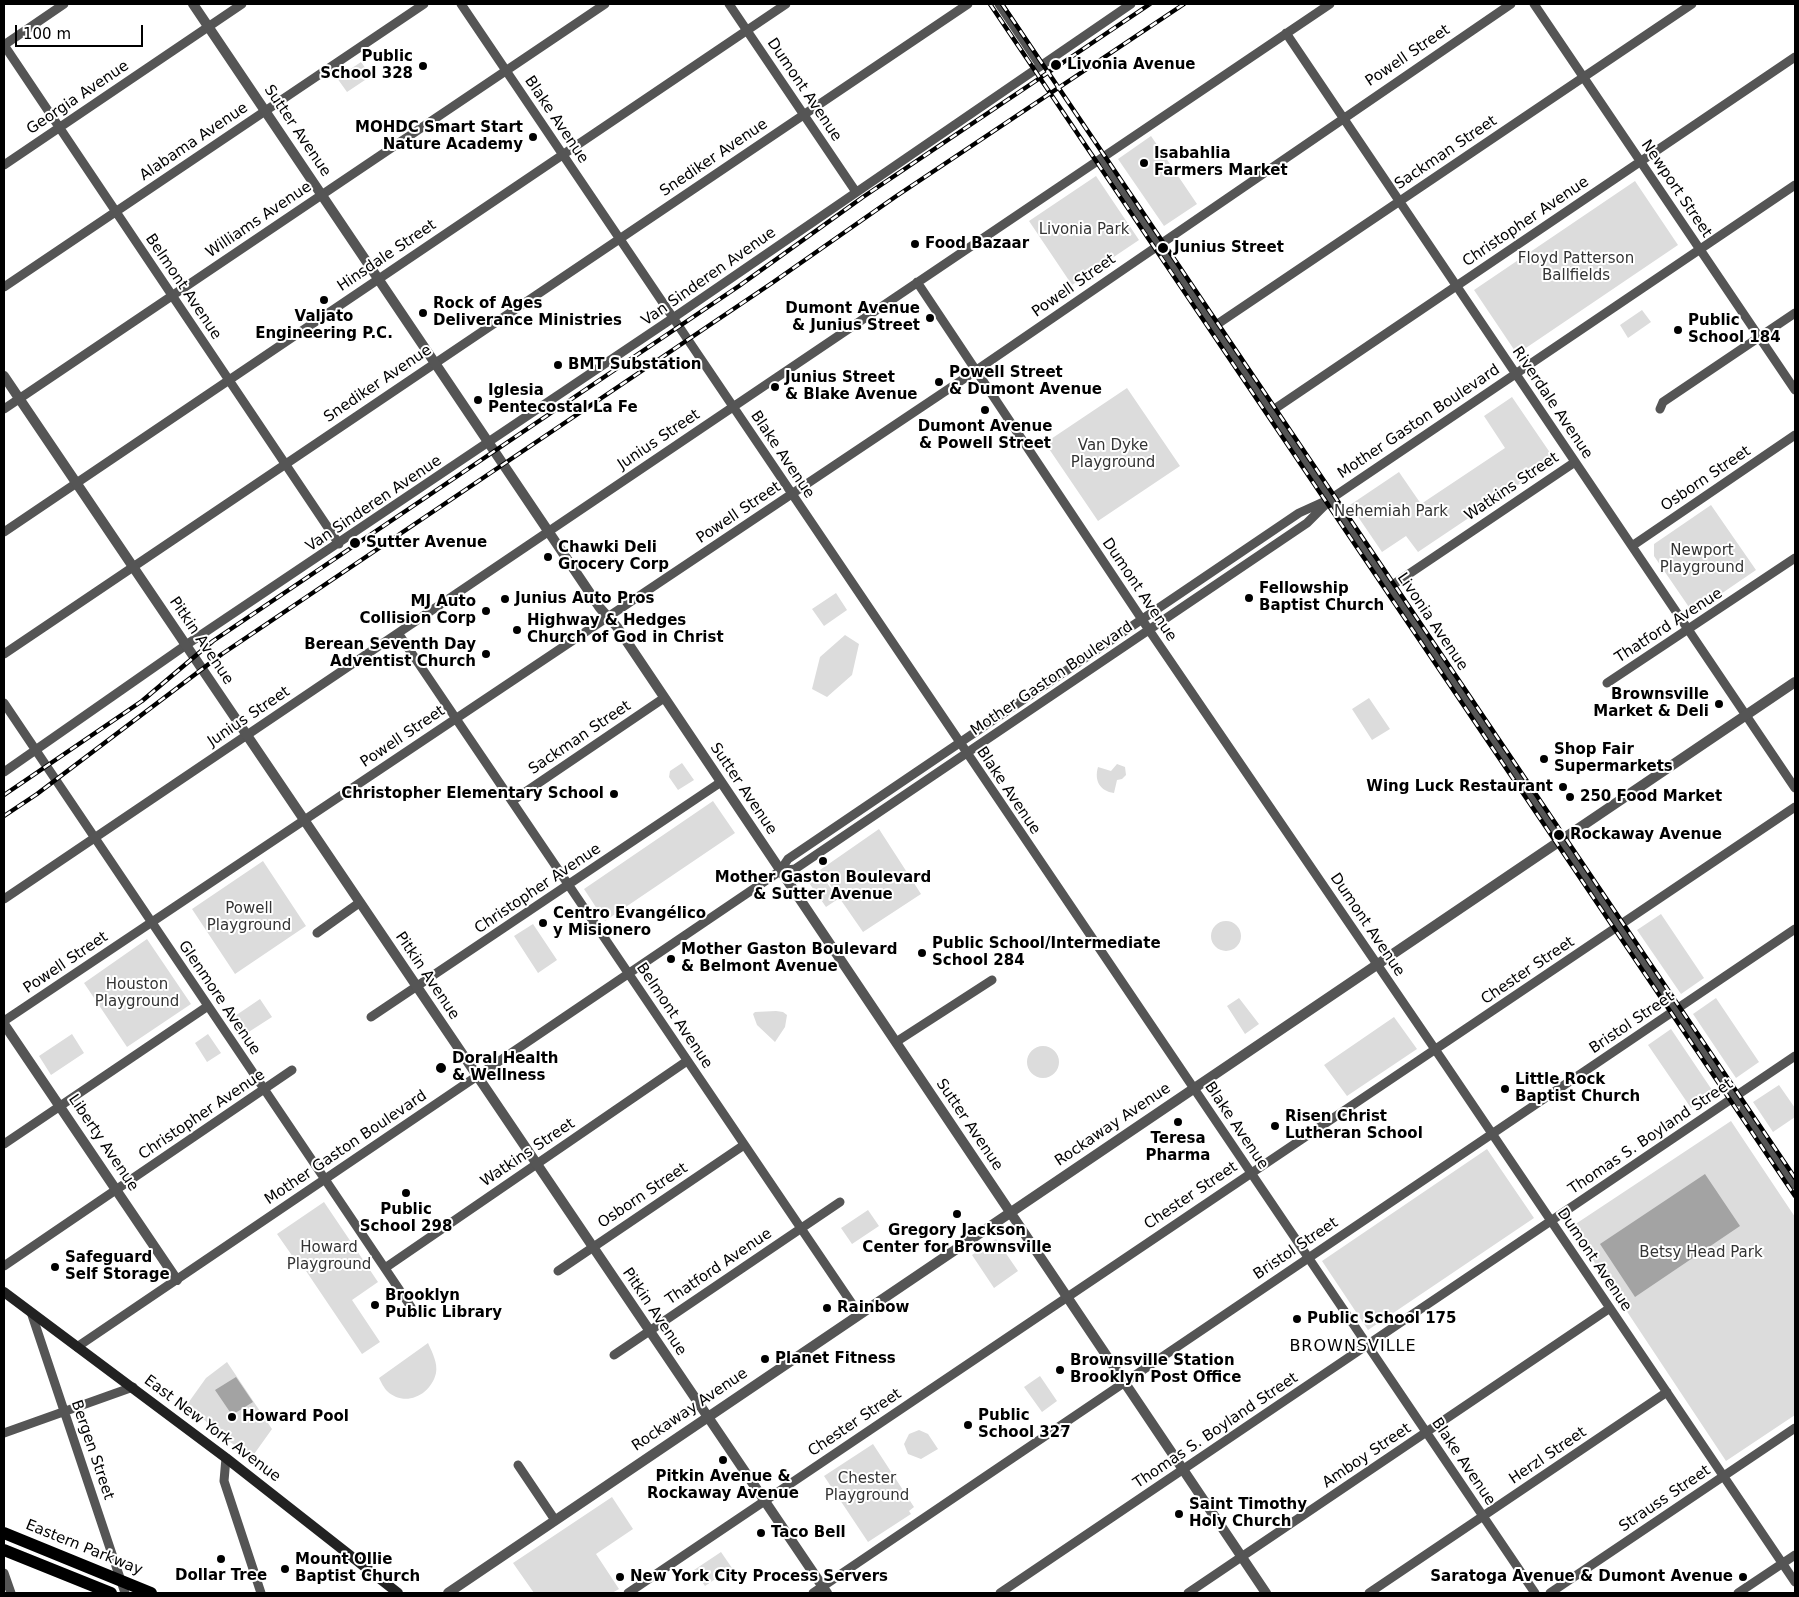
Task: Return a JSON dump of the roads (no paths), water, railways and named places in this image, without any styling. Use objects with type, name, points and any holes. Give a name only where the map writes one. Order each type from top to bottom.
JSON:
[{"type":"main road","name":"East New York Avenue","points":[[4,1292],[32,1315],[133,1387],[226,1458],[397,1593]]},
{"type":"main road","name":"Eastern Parkway","points":[[4,1533],[123,1587],[151,1593]]},
{"type":"main road","points":[[4,1550],[111,1593]]},
{"type":"street","points":[[4,45],[64,4]]},
{"type":"street","name":"Sutter Avenue","points":[[193,4],[490,442],[519,488],[721,782],[1266,1593]]},
{"type":"street","name":"Georgia Avenue","points":[[4,165],[242,4]]},
{"type":"street","name":"Alabama Avenue","points":[[4,287],[424,4]]},
{"type":"street","name":"Blake Avenue","points":[[461,4],[1534,1593]]},
{"type":"street","name":"Williams Avenue","points":[[4,409],[605,4]]},
{"type":"street","name":"Dumont Avenue","points":[[729,4],[856,192]]},
{"type":"street","name":"Hinsdale Street","points":[[4,532],[786,4]]},
{"type":"street","name":"Snediker Avenue","points":[[4,654],[968,4]]},
{"type":"street","points":[[999,4],[1040,65]]},
{"type":"street","name":"Van Sinderen Avenue","points":[[4,772],[190,650],[339,544],[674,320],[856,192],[1131,4]]},
{"type":"street","name":"Junius Street","points":[[4,899],[1330,4]]},
{"type":"street","name":"Powell Street","points":[[4,1023],[151,922],[976,370],[1342,117],[1511,4]]},
{"type":"street","name":"Newport Street","points":[[1534,4],[1795,390]]},
{"type":"street","name":"Sackman Street","points":[[1216,325],[1692,4]]},
{"type":"street","name":"Riverdale Avenue","points":[[1286,34],[1795,788]]},
{"type":"street","name":"Belmont Avenue","points":[[4,45],[339,544]]},
{"type":"street","name":"Christopher Avenue","points":[[1273,410],[1795,56]]},
{"type":"street","name":"Livonia Avenue","points":[[1102,158],[1795,1184]]},
{"type":"street","name":"Mother Gaston Boulevard","points":[[77,1347],[476,1075],[780,871],[788,859],[1298,513],[1332,498],[1795,185]]},
{"type":"street","name":"Dumont Avenue","points":[[917,282],[1142,620],[1436,1049],[1795,1582]]},
{"type":"street","points":[[1660,409],[1663,402],[1795,313]]},
{"type":"street","name":"Pitkin Avenue","points":[[4,376],[825,1590]]},
{"type":"street","name":"Osborn Street","points":[[1632,546],[1795,435]]},
{"type":"street","name":"Watkins Street","points":[[1391,586],[1575,462]]},
{"type":"street","name":"Mother Gaston Boulevard","points":[[780,871],[795,869],[966,754],[1307,523],[1332,498]]},
{"type":"street","name":"Thatford Avenue","points":[[1607,683],[1795,558]]},
{"type":"street","name":"Belmont Avenue","points":[[398,633],[859,1314]]},
{"type":"street","name":"Rockaway Avenue","points":[[448,1593],[1795,682]]},
{"type":"street","name":"Sackman Street","points":[[512,801],[664,698]]},
{"type":"street","name":"Glenmore Avenue","points":[[4,703],[411,1307]]},
{"type":"street","name":"Christopher Avenue","points":[[371,1017],[721,782]]},
{"type":"street","name":"Chester Street","points":[[628,1593],[1795,807]]},
{"type":"street","points":[[316,933],[359,903]]},
{"type":"street","name":"Bristol Street","points":[[813,1593],[825,1590],[1124,1382],[1795,929]]},
{"type":"street","points":[[896,1042],[992,980]]},
{"type":"street","points":[[4,1144],[208,1006]]},
{"type":"street","name":"Liberty Avenue","points":[[4,1023],[177,1280]]},
{"type":"street","name":"Thomas S. Boyland Street","points":[[1000,1593],[1551,1221],[1739,1102],[1795,1056]]},
{"type":"street","name":"Watkins Street","points":[[385,1268],[687,1061]]},
{"type":"street","name":"Christopher Avenue","points":[[4,1266],[292,1070]]},
{"type":"street","name":"Osborn Street","points":[[558,1271],[744,1145]]},
{"type":"street","name":"Thatford Avenue","points":[[614,1355],[840,1202]]},
{"type":"street","name":"Amboy Street","points":[[1188,1593],[1610,1308]]},
{"type":"street","name":"Bergen Street","points":[[32,1315],[123,1587]]},
{"type":"street","points":[[4,1433],[133,1387]]},
{"type":"street","name":"Herzl Street","points":[[1369,1593],[1667,1392]]},
{"type":"street","name":"Strauss Street","points":[[1550,1593],[1795,1428]]},
{"type":"street","points":[[226,1458],[224,1481],[261,1593]]},
{"type":"street","points":[[518,1465],[555,1520]]},
{"type":"street","points":[[1738,1593],[1795,1555]]},
{"type":"street","points":[[4,1573],[11,1593]]},
{"type":"railway","points":[[990,4],[1795,1196]]},
{"type":"railway","points":[[1002,4],[1795,1178]]},
{"type":"railway","points":[[4,795],[142,701],[213,641],[739,286],[863,197],[1150,4]]},
{"type":"railway","points":[[4,816],[37,794],[222,654],[772,283],[895,197],[1184,4]]},
{"type":"place","name":"Livonia Avenue","points":[[1056,65]]},
{"type":"place","name":"Public School 328","points":[[423,66]]},
{"type":"place","name":"MOHDC Smart Start Nature Academy","points":[[533,137]]},
{"type":"place","name":"Isabahlia Farmers Market","points":[[1144,163]]},
{"type":"place","name":"Food Bazaar","points":[[915,244]]},
{"type":"place","name":"Junius Street","points":[[1163,248]]},
{"type":"place","name":"Valjato Engineering P.C.","points":[[324,300]]},
{"type":"place","name":"Rock of Ages Deliverance Ministries","points":[[423,313]]},
{"type":"place","name":"Dumont Avenue & Junius Street","points":[[930,318]]},
{"type":"place","name":"Public School 184","points":[[1678,330]]},
{"type":"place","name":"BMT Substation","points":[[558,365]]},
{"type":"place","name":"Powell Street & Dumont Avenue","points":[[939,382]]},
{"type":"place","name":"Junius Street & Blake Avenue","points":[[775,387]]},
{"type":"place","name":"Iglesia Pentecostal La Fe","points":[[478,400]]},
{"type":"place","name":"Dumont Avenue & Powell Street","points":[[985,410]]},
{"type":"place","name":"Sutter Avenue","points":[[355,543]]},
{"type":"place","name":"Chawki Deli Grocery Corp","points":[[548,557]]},
{"type":"place","name":"Fellowship Baptist Church","points":[[1249,598]]},
{"type":"place","name":"Junius Auto Pros","points":[[505,599]]},
{"type":"place","name":"MJ Auto Collision Corp","points":[[486,611]]},
{"type":"place","name":"Highway & Hedges Church of God in Christ","points":[[517,630]]},
{"type":"place","name":"Berean Seventh Day Adventist Church","points":[[486,654]]},
{"type":"place","name":"Brownsville Market & Deli","points":[[1719,704]]},
{"type":"place","name":"Shop Fair Supermarkets","points":[[1544,759]]},
{"type":"place","name":"Wing Luck Restaurant","points":[[1563,787]]},
{"type":"place","name":"Christopher Elementary School","points":[[614,794]]},
{"type":"place","name":"250 Food Market","points":[[1570,797]]},
{"type":"place","name":"Rockaway Avenue","points":[[1559,835]]},
{"type":"place","name":"Mother Gaston Boulevard & Sutter Avenue","points":[[823,861]]},
{"type":"place","name":"Centro Evangélico y Misionero","points":[[543,923]]},
{"type":"place","name":"Public School/Intermediate School 284","points":[[922,953]]},
{"type":"place","name":"Mother Gaston Boulevard & Belmont Avenue","points":[[671,959]]},
{"type":"place","name":"Doral Health & Wellness","points":[[441,1068]]},
{"type":"place","name":"Little Rock Baptist Church","points":[[1505,1089]]},
{"type":"place","name":"Teresa Pharma","points":[[1178,1122]]},
{"type":"place","name":"Risen Christ Lutheran School","points":[[1275,1126]]},
{"type":"place","name":"Public School 298","points":[[406,1193]]},
{"type":"place","name":"Gregory Jackson Center for Brownsville","points":[[957,1214]]},
{"type":"place","name":"Safeguard Self Storage","points":[[55,1267]]},
{"type":"place","name":"Brooklyn Public Library","points":[[375,1305]]},
{"type":"place","name":"Rainbow","points":[[827,1308]]},
{"type":"place","name":"Public School 175","points":[[1297,1319]]},
{"type":"place","name":"Planet Fitness","points":[[765,1359]]},
{"type":"place","name":"Brownsville Station Brooklyn Post Office","points":[[1060,1370]]},
{"type":"place","name":"Howard Pool","points":[[232,1417]]},
{"type":"place","name":"Public School 327","points":[[968,1425]]},
{"type":"place","name":"Pitkin Avenue & Rockaway Avenue","points":[[723,1460]]},
{"type":"place","name":"Saint Timothy Holy Church","points":[[1179,1514]]},
{"type":"place","name":"Taco Bell","points":[[761,1533]]},
{"type":"place","name":"Dollar Tree","points":[[221,1559]]},
{"type":"place","name":"Mount Ollie Baptist Church","points":[[285,1569]]},
{"type":"place","name":"New York City Process Servers","points":[[620,1577]]},
{"type":"place","name":"Saratoga Avenue & Dumont Avenue","points":[[1743,1577]]},
{"type":"district","name":"BROWNSVILLE","points":[[1353,1347]]},
{"type":"park label","name":"Livonia Park","points":[[1084,230]]},
{"type":"park label","name":"Floyd Patterson Ballfields","points":[[1576,268]]},
{"type":"park label","name":"Van Dyke Playground","points":[[1113,454]]},
{"type":"park label","name":"Nehemiah Park","points":[[1391,512]]},
{"type":"park label","name":"Newport Playground","points":[[1702,560]]},
{"type":"park label","name":"Powell Playground","points":[[249,918]]},
{"type":"park label","name":"Houston Playground","points":[[137,994]]},
{"type":"park label","name":"Betsy Head Park","points":[[1701,1253]]},
{"type":"park label","name":"Howard Playground","points":[[329,1256]]},
{"type":"park label","name":"Chester Playground","points":[[867,1488]]}]
